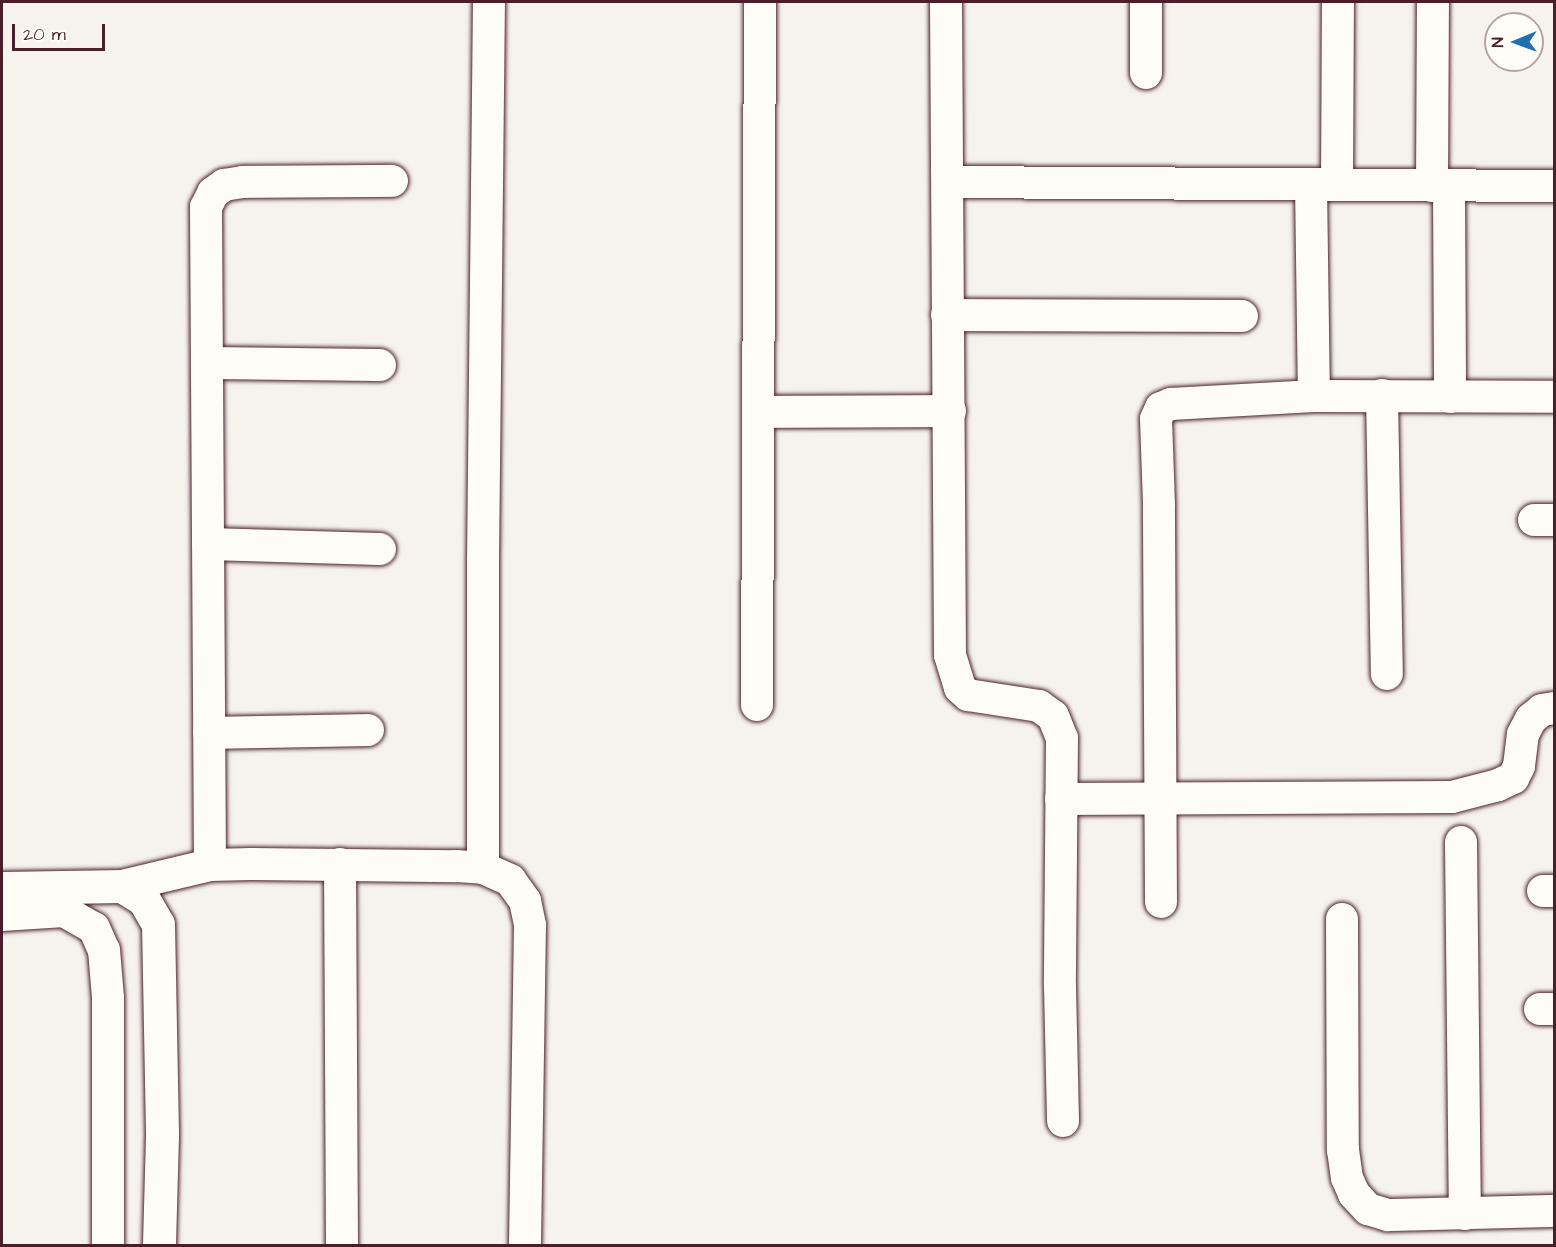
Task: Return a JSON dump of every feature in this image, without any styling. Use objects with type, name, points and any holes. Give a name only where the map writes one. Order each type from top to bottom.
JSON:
[{"type":"street","points":[[483,868],[483,550],[489,2]]},
{"type":"street","points":[[757,705],[760,2]]},
{"type":"street","points":[[946,2],[947,315],[950,411],[947,577],[950,655],[960,688],[969,695],[1039,706],[1053,716],[1062,738],[1060,987],[1064,1121]]},
{"type":"street","points":[[1146,2],[1146,73]]},
{"type":"street","points":[[1314,396],[1324,185],[1338,2]]},
{"type":"street","points":[[1433,2],[1450,397]]},
{"type":"street","points":[[210,865],[206,207],[213,194],[224,185],[243,182],[392,181]]},
{"type":"street","points":[[948,182],[1554,186]]},
{"type":"street","points":[[947,315],[1242,316]]},
{"type":"street","points":[[207,363],[380,365]]},
{"type":"street","points":[[1161,902],[1156,419],[1161,408],[1171,404],[1314,396],[1554,397]]},
{"type":"street","points":[[1382,396],[1387,674]]},
{"type":"street","points":[[758,412],[950,411]]},
{"type":"street","points":[[208,544],[381,549]]},
{"type":"street","points":[[1062,799],[1452,797],[1463,795],[1513,778],[1520,766],[1523,734],[1531,719],[1542,710],[1554,708]]},
{"type":"street","points":[[209,733],[368,730]]},
{"type":"street","points":[[1461,842],[1465,1214]]},
{"type":"street","points":[[340,864],[342,1245]]},
{"type":"street","points":[[2,888],[122,886],[210,865],[340,864],[483,868],[510,880],[518,887],[525,901],[530,925],[525,1245]]},
{"type":"street","points":[[122,886],[144,900],[158,924],[162,1136],[159,1245]]},
{"type":"street","points":[[2,915],[64,911],[94,928],[104,950],[108,998],[108,1245]]},
{"type":"street","points":[[1342,919],[1343,1150],[1347,1178],[1354,1194],[1368,1209],[1388,1215],[1554,1211]]}]
